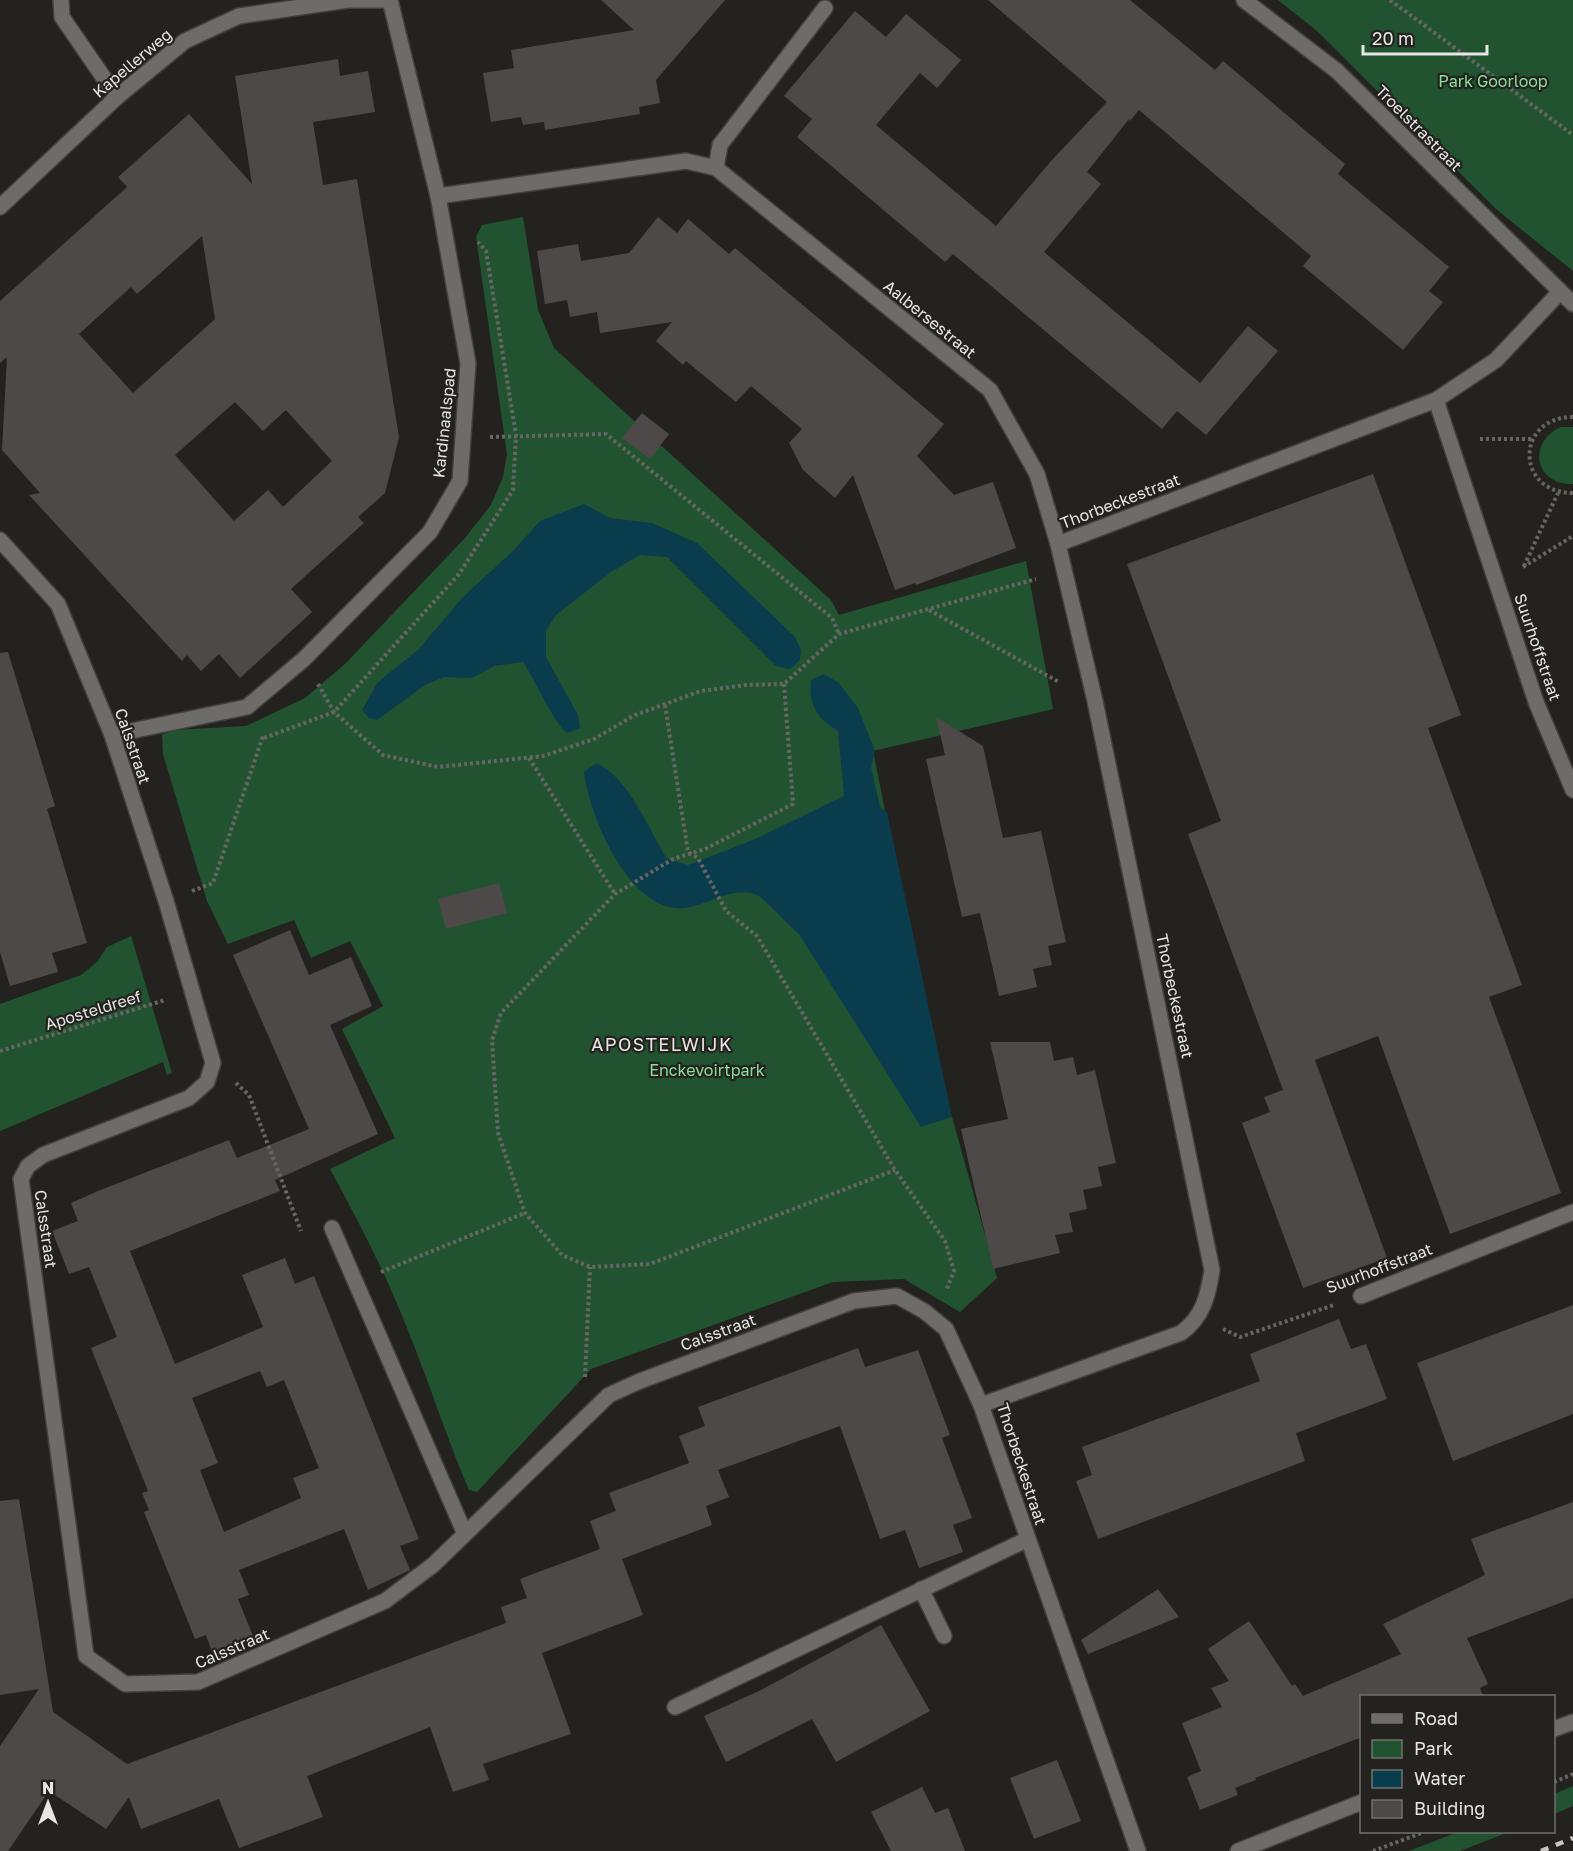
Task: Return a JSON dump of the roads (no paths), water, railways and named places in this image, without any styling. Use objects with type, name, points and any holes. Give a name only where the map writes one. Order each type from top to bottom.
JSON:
[{"type":"street","points":[[60,0],[62,17],[117,97]]},
{"type":"street","name":"Kapellerweg","points":[[0,207],[117,97],[185,40],[239,16],[348,0],[390,0]]},
{"type":"street","name":"Kardinaalspad","points":[[112,735],[247,707],[304,660],[430,531],[460,481],[468,363],[438,196],[390,0]]},
{"type":"street","name":"Troelstrastraat","points":[[1244,0],[1337,71],[1559,293]]},
{"type":"street","points":[[716,168],[720,145],[825,8]]},
{"type":"street","name":"Aalbersestraat","points":[[438,196],[686,161],[716,168],[990,390],[1037,474],[1058,544]]},
{"type":"street","points":[[1559,293],[1573,304]]},
{"type":"street","name":"Thorbeckestraat","points":[[1138,1851],[981,1405],[1181,1333],[1192,1325],[1199,1314],[1209,1293],[1212,1270],[1209,1241],[1095,701],[1058,544],[1436,400],[1496,360],[1559,293]]},
{"type":"street","name":"Suurhoffstraat","points":[[1436,400],[1536,702],[1573,789]]},
{"type":"street","name":"Calsstraat","points":[[0,540],[58,604],[112,735],[166,901],[213,1063],[207,1082],[189,1098],[43,1155],[28,1166],[21,1179],[86,1656],[125,1684],[198,1682],[385,1601],[433,1565],[583,1423],[609,1395],[640,1381],[854,1301],[897,1296],[924,1311],[946,1329],[981,1405]]},
{"type":"street","name":"Suurhoffstraat","points":[[1360,1296],[1573,1212]]},
{"type":"street","points":[[332,1228],[465,1534]]},
{"type":"street","points":[[675,1707],[1028,1539]]},
{"type":"street","points":[[921,1589],[944,1636]]},
{"type":"street","points":[[1555,1729],[1573,1722]]},
{"type":"street","points":[[1238,1851],[1360,1803]]},
{"type":"water","points":[[584,504],[610,518],[652,523],[697,543],[795,637],[801,650],[800,660],[790,669],[776,666],[667,557],[640,555],[611,572],[556,615],[546,631],[546,657],[578,715],[580,728],[567,733],[562,728],[523,662],[494,666],[472,678],[444,677],[425,685],[377,720],[369,718],[362,710],[378,682],[419,649],[462,598],[514,550],[540,521]]},
{"type":"water","points":[[824,674],[839,683],[858,708],[875,751],[871,767],[880,807],[887,812],[952,1117],[921,1127],[799,934],[762,898],[750,893],[731,894],[685,908],[665,906],[647,895],[630,879],[616,859],[594,813],[588,791],[584,772],[596,763],[618,779],[628,791],[667,859],[688,865],[753,840],[844,796],[838,731],[819,716],[811,696],[811,680]]},
{"type":"railway","points":[[1541,1851],[1573,1838]]},
{"type":"district","name":"APOSTELWIJK","points":[[662,1044]]},
{"type":"park label","name":"Park Goorloop","points":[[1493,81]]},
{"type":"park label","name":"Enckevoirtpark","points":[[707,1070]]}]
